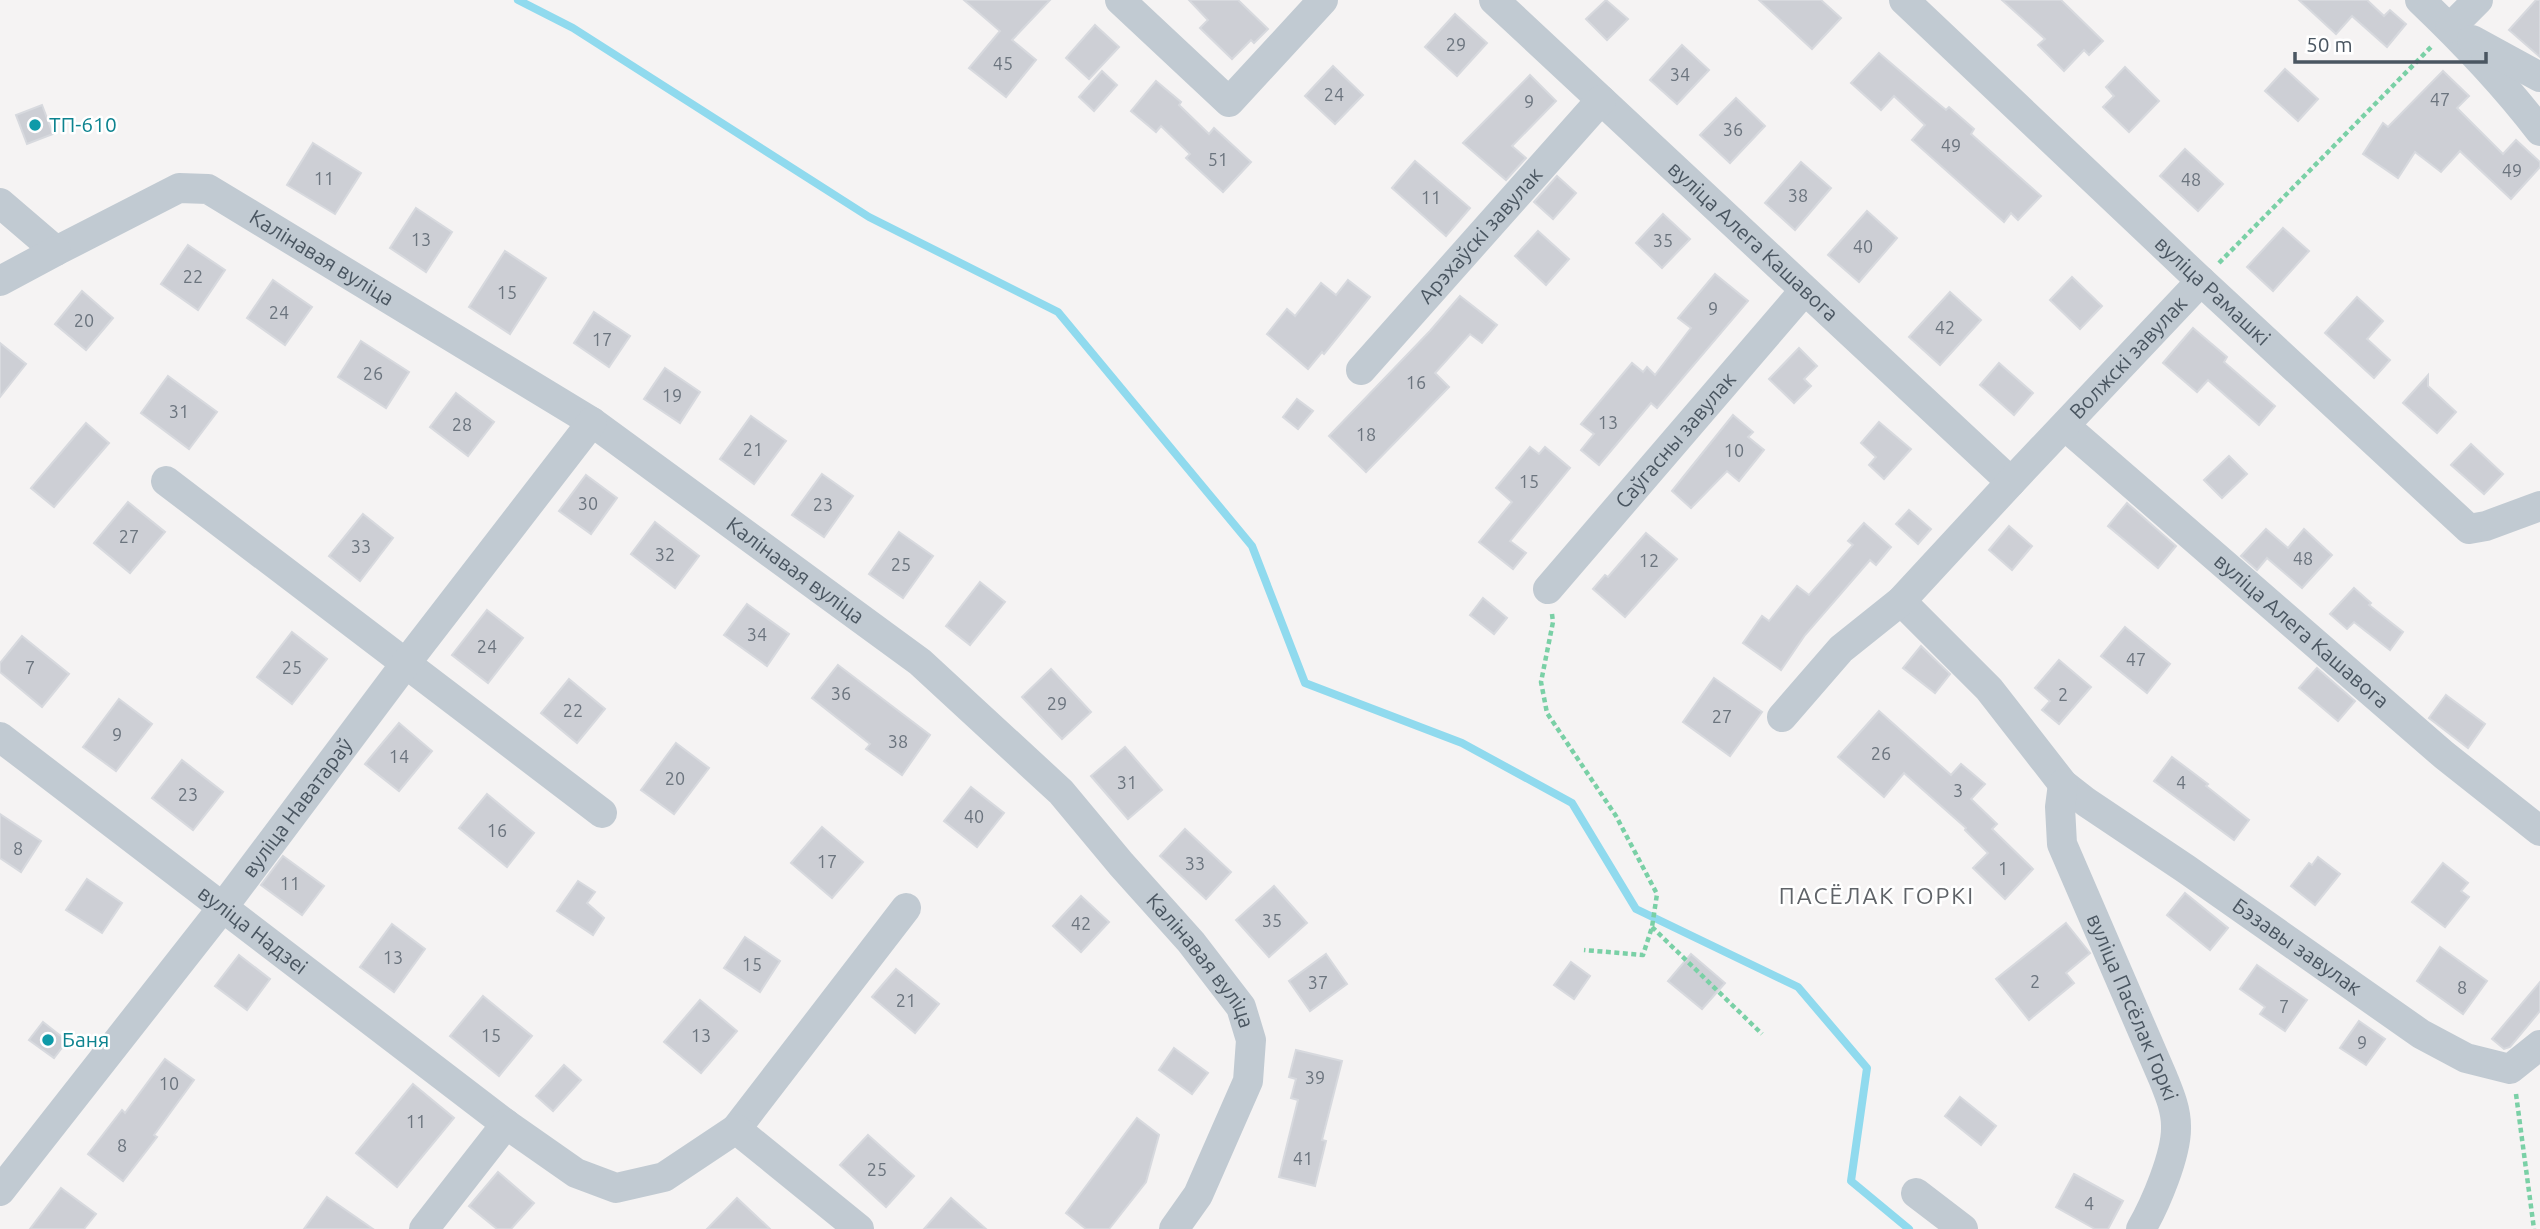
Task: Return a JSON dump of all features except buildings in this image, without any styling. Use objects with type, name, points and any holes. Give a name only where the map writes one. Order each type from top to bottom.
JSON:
[{"type":"street","points":[[1120,0],[1229,102],[1323,0]]},
{"type":"street","name":"вуліца Алега Кашавога","points":[[1494,0],[2011,482]]},
{"type":"street","name":"вуліца Рамашкі","points":[[1904,0],[2201,281],[2469,528],[2486,526],[2540,506]]},
{"type":"street","points":[[2420,0],[2450,28],[2515,99],[2540,131]]},
{"type":"street","points":[[2450,28],[2478,0]]},
{"type":"street","points":[[2450,28],[2540,77]]},
{"type":"street","name":"Арэхаўскі завулак","points":[[1361,370],[1601,100]]},
{"type":"street","name":"Калінавая вуліца","points":[[0,281],[179,188],[208,189],[592,422],[920,662],[1061,792],[1191,942],[1241,1007],[1251,1040],[1248,1081],[1198,1195],[1174,1229]]},
{"type":"street","points":[[0,202],[56,251]]},
{"type":"street","name":"Волжскі завулак","points":[[1782,717],[1841,649],[1901,601],[2201,281]]},
{"type":"street","name":"Саўгасны завулак","points":[[1548,589],[1804,290]]},
{"type":"street","name":"вуліца Наватараў","points":[[0,1191],[223,907],[406,663],[592,422]]},
{"type":"street","name":"вуліца Алега Кашавога","points":[[2065,426],[2444,755],[2540,831]]},
{"type":"street","points":[[166,481],[602,813]]},
{"type":"street","points":[[1901,601],[1989,689],[2063,784]]},
{"type":"street","name":"вуліца Надзеі","points":[[0,737],[506,1124],[576,1173],[616,1188],[664,1177],[736,1129],[906,908]]},
{"type":"street","name":"Бэзавы завулак","points":[[2063,784],[2421,1034],[2466,1058],[2510,1069],[2540,1045]]},
{"type":"street","name":"вуліца Пасёлак Горкі","points":[[2063,784],[2060,807],[2062,844],[2163,1078],[2174,1112],[2176,1128],[2171,1154],[2141,1229]]},
{"type":"street","points":[[424,1229],[506,1124]]},
{"type":"street","points":[[736,1129],[859,1229]]},
{"type":"street","points":[[1916,1193],[1963,1229]]},
{"type":"path","name":"Волжскі завулак","points":[[2201,281],[2450,28]]},
{"type":"path","points":[[1548,589],[1553,622],[1542,682],[1547,713],[1616,816],[1657,894],[1652,927],[1643,955],[1584,950]]},
{"type":"path","points":[[1652,927],[1762,1034]]},
{"type":"path","points":[[2518,1103],[2534,1229]]},
{"type":"waterway","points":[[518,0],[573,28],[869,217],[1058,312],[1252,546],[1305,683],[1462,743],[1572,803],[1636,909],[1798,987],[1867,1068],[1851,1181],[1909,1229]]},
{"type":"place","name":"ТП-610","points":[[35,125]]},
{"type":"place","name":"Баня","points":[[48,1040]]},
{"type":"district","name":"ПАСЁЛАК ГОРКІ","points":[[1877,896]]}]
